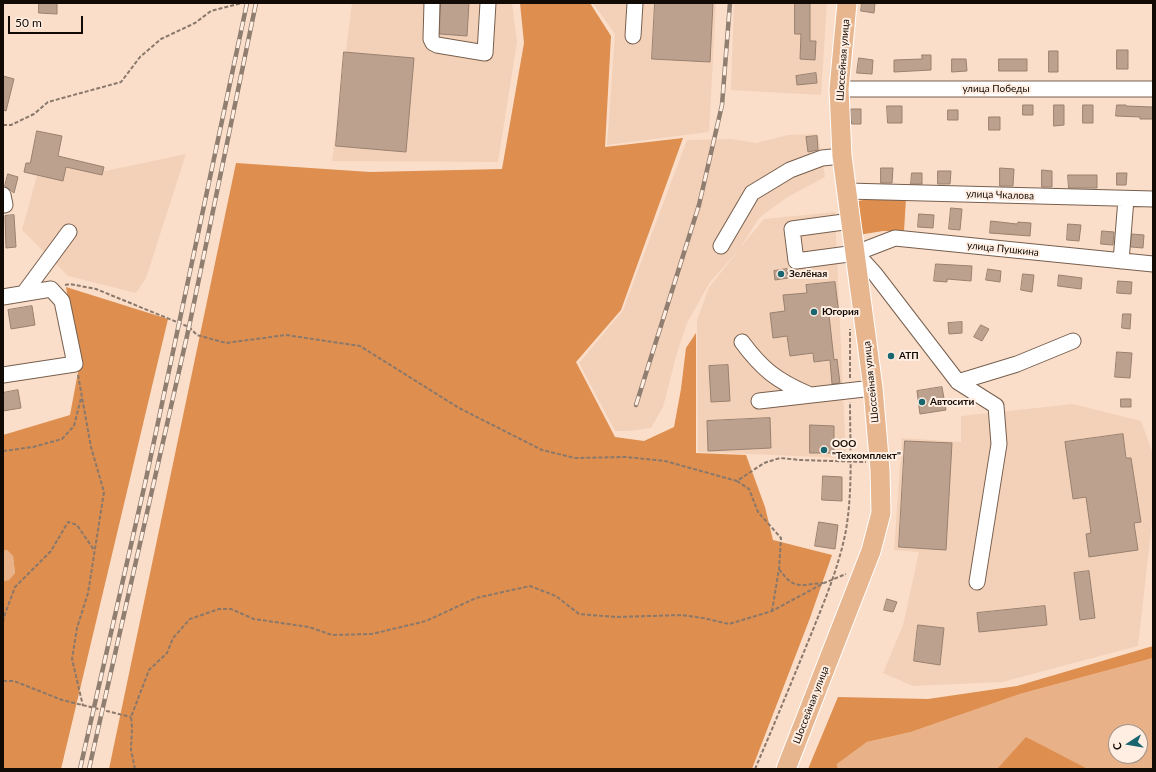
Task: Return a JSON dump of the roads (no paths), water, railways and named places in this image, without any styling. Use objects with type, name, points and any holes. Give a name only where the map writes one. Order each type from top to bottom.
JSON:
[{"type":"main road","name":"Шоссейная улица","points":[[786,769],[871,551],[880,513],[880,462],[873,388],[842,156],[839,89],[847,3]]},
{"type":"street","points":[[432,3],[431,39],[433,43],[437,45],[485,53],[488,3]]},
{"type":"street","points":[[633,36],[636,3]]},
{"type":"street","name":"улица Победы","points":[[839,89],[1153,89]]},
{"type":"street","points":[[720,246],[752,193],[790,170],[822,158],[842,156]]},
{"type":"street","name":"улица Чкалова","points":[[847,190],[1153,199]]},
{"type":"street","points":[[3,195],[5,205],[3,205]]},
{"type":"street","points":[[1121,261],[1126,199]]},
{"type":"street","name":"улица Пушкина","points":[[851,220],[792,229],[796,261],[856,253],[895,238],[1153,264]]},
{"type":"street","points":[[24,293],[69,232]]},
{"type":"street","points":[[856,253],[875,274],[958,382],[996,406],[999,444],[977,582]]},
{"type":"street","points":[[3,297],[51,289],[62,301],[75,364],[3,375]]},
{"type":"street","points":[[958,382],[1017,364],[1073,341]]},
{"type":"street","points":[[742,342],[755,360],[771,375],[789,386],[809,395]]},
{"type":"street","points":[[759,401],[873,388]]},
{"type":"railway","points":[[80,769],[146,479],[247,3]]},
{"type":"railway","points":[[89,769],[189,327],[256,3]]},
{"type":"railway","points":[[636,405],[699,205],[722,105],[730,3]]},
{"type":"place","name":"Зелёная","points":[[781,274]]},
{"type":"place","name":"Югория","points":[[814,312]]},
{"type":"place","name":"АТП","points":[[891,356]]},
{"type":"place","name":"Автосити","points":[[922,402]]},
{"type":"place","name":"ООО \"Техкомплект\"","points":[[824,450]]}]
